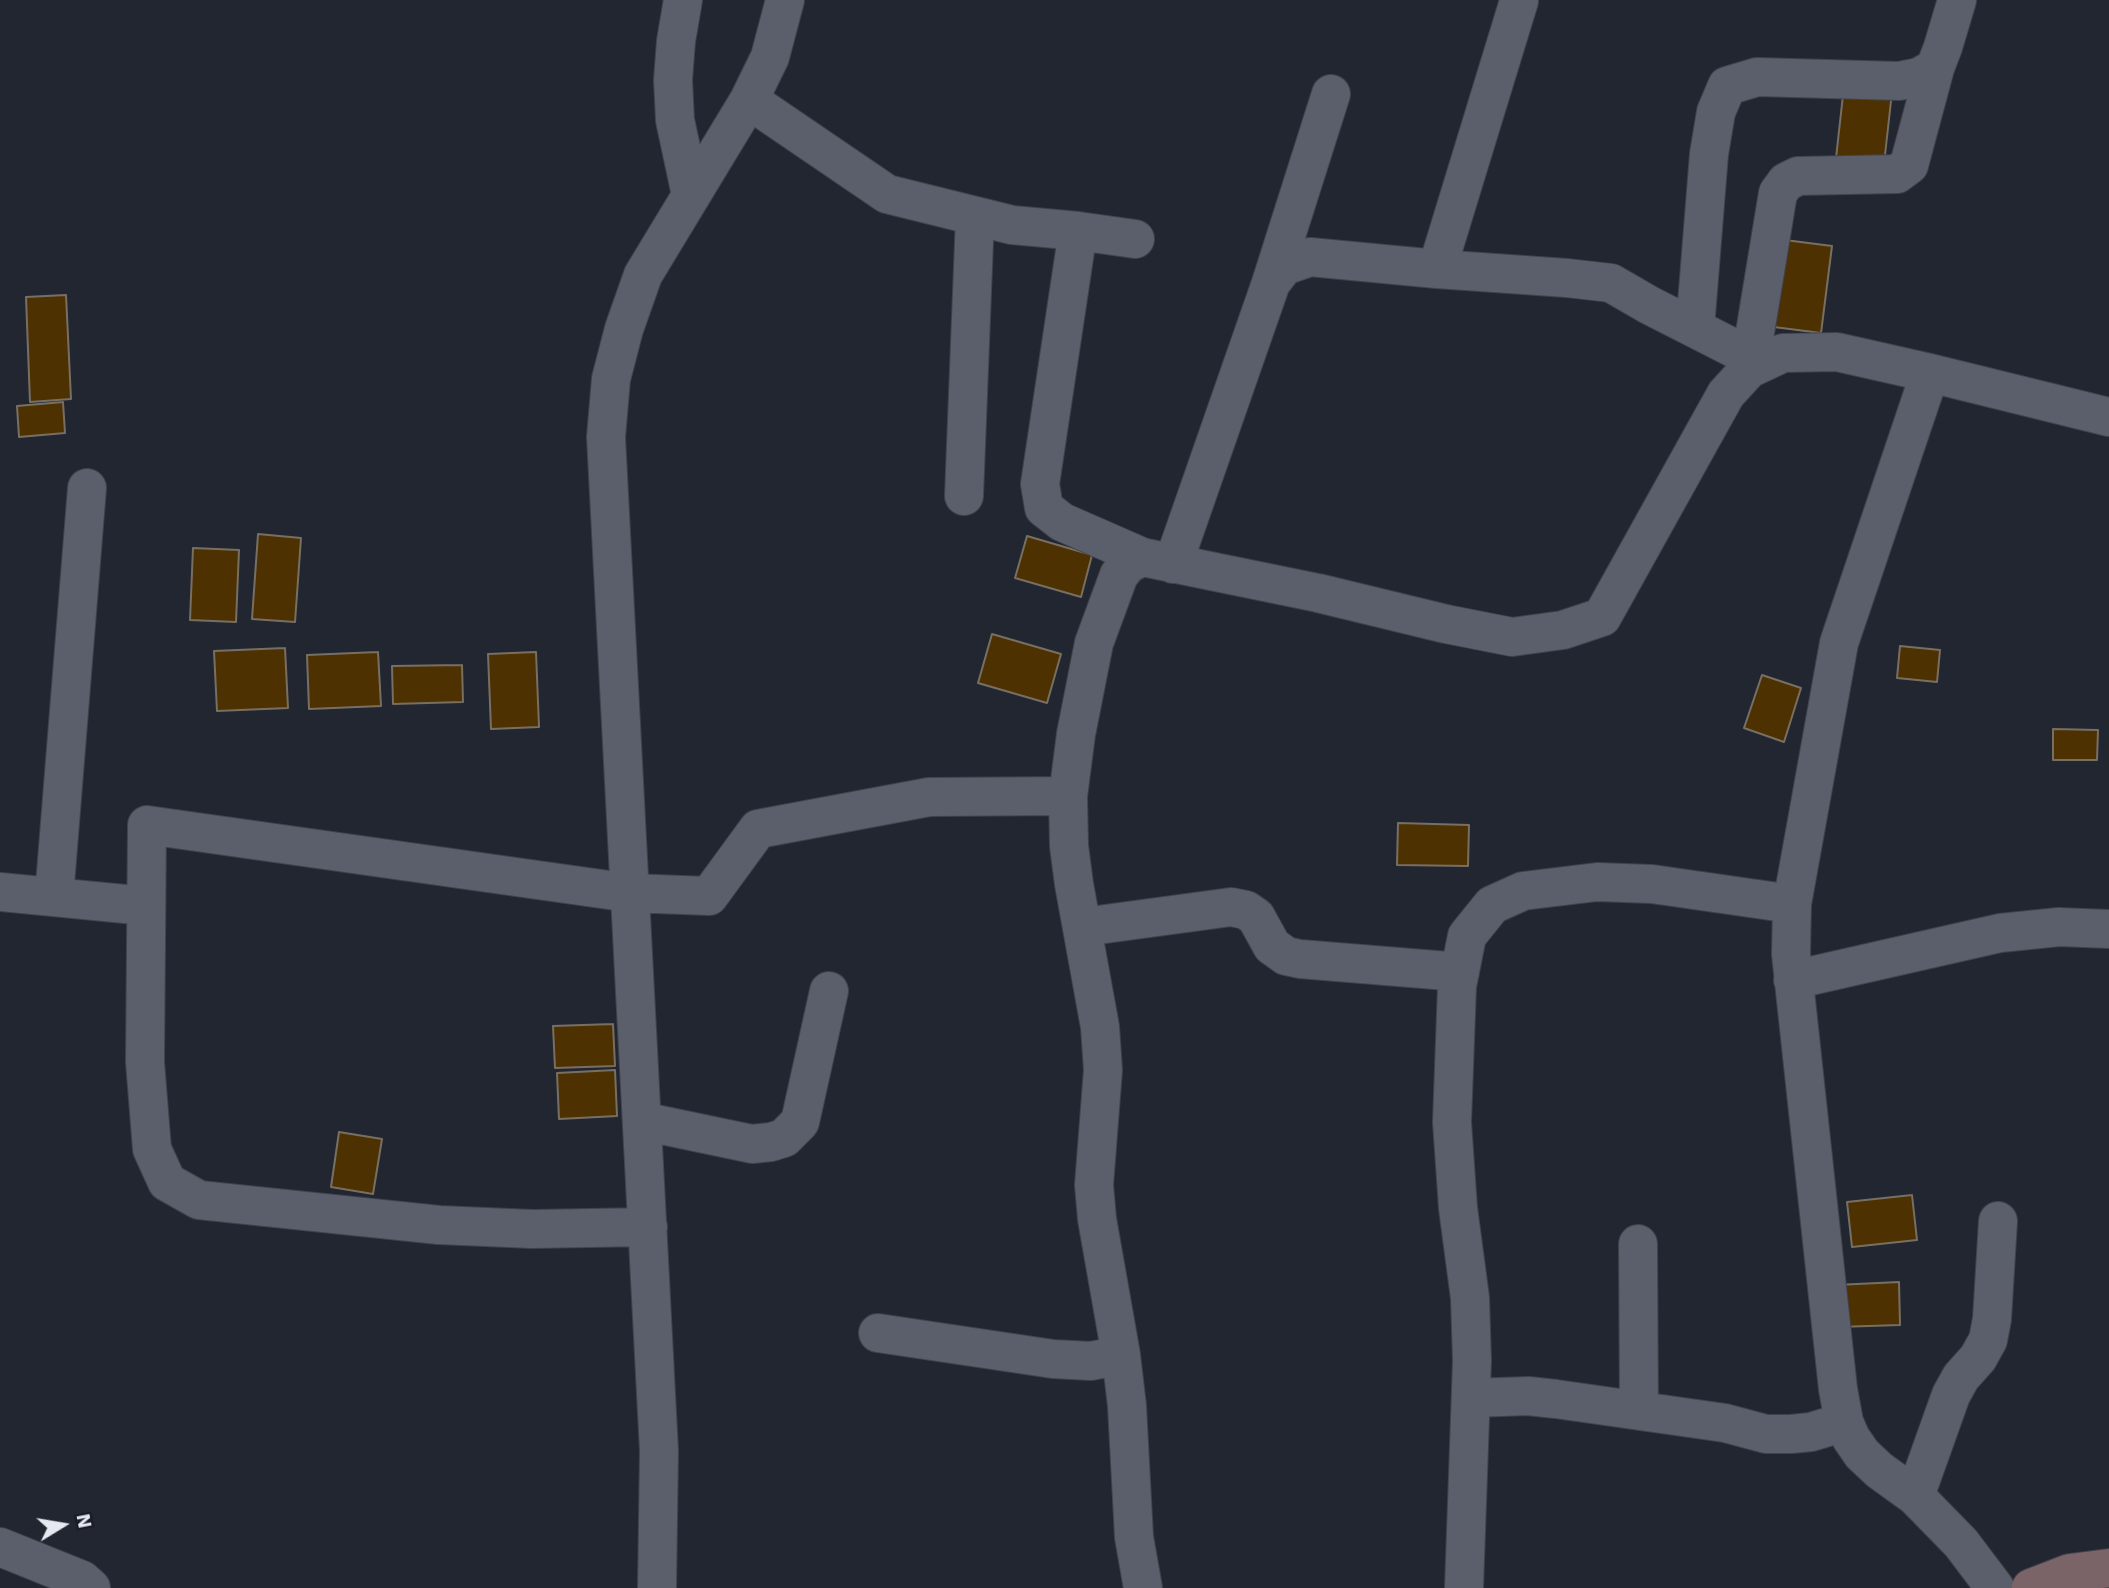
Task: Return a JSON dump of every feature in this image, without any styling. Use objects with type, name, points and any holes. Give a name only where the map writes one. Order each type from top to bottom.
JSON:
[{"type":"main road","points":[[2031,1588],[2070,1573],[2109,1568]]},
{"type":"street","points":[[683,0],[673,80],[676,120],[691,194]]},
{"type":"street","points":[[657,1588],[659,1451],[606,437],[611,379],[624,329],[643,275],[749,100],[770,57],[785,0]]},
{"type":"street","points":[[1078,231],[1040,484],[1044,508],[1062,522],[1157,560],[1512,637],[1563,630],[1602,617],[1726,394],[1750,363],[1778,193],[1786,182],[1798,176],[1897,174],[1909,165],[1956,0]]},
{"type":"street","points":[[1437,269],[1519,1]]},
{"type":"street","points":[[1695,328],[1709,154],[1716,112],[1727,86],[1757,77],[1899,81],[1919,77],[1935,68]]},
{"type":"street","points":[[1157,560],[1271,283],[1331,94]]},
{"type":"street","points":[[749,100],[887,194],[1012,225],[1135,239]]},
{"type":"street","points":[[964,496],[975,216]]},
{"type":"street","points":[[1271,283],[1284,266],[1310,257],[1611,284],[1695,328],[1750,363],[1783,353],[1837,352],[2109,417]]},
{"type":"street","points":[[1930,373],[1839,643],[1792,905],[1791,954],[1838,1389],[1844,1422],[1862,1454],[1915,1496],[1961,1543],[1995,1588]]},
{"type":"street","points":[[54,897],[87,488]]},
{"type":"street","points":[[1143,1588],[1133,1537],[1127,1406],[1121,1355],[1097,1219],[1094,1185],[1103,1070],[1100,1027],[1069,846],[1068,796],[1076,734],[1094,643],[1119,575],[1128,564],[1157,560]]},
{"type":"street","points":[[648,1227],[532,1229],[439,1225],[199,1200],[167,1182],[152,1149],[145,1062],[147,825],[630,893],[709,896],[758,829],[929,797],[1068,796]]},
{"type":"street","points":[[1472,1586],[1472,1361],[1469,1298],[1458,1208],[1452,1122],[1457,986],[1467,936],[1492,905],[1523,891],[1597,882],[1652,884],[1792,905]]},
{"type":"street","points":[[0,892],[146,906]]},
{"type":"street","points":[[1083,928],[1231,907],[1246,910],[1256,917],[1272,946],[1286,956],[1460,972]]},
{"type":"street","points":[[1793,981],[2000,933],[2059,927],[2109,929]]},
{"type":"street","points":[[642,1121],[752,1144],[784,1138],[800,1122],[829,991]]},
{"type":"street","points":[[1915,1496],[1951,1395],[1988,1340],[1992,1319],[1998,1220]]},
{"type":"street","points":[[1638,1244],[1639,1411]]},
{"type":"street","points":[[878,1333],[1053,1359],[1091,1361],[1121,1355]]},
{"type":"street","points":[[1471,1398],[1528,1396],[1726,1423],[1766,1434],[1801,1433],[1844,1422]]},
{"type":"street","points":[[0,1547],[82,1580],[92,1588]]},
{"type":"building","points":[[1844,86],[1892,92],[1884,164],[1836,158]]},
{"type":"building","points":[[1785,240],[1832,246],[1821,333],[1774,327]]},
{"type":"building","points":[[66,295],[71,399],[30,402],[26,297]]},
{"type":"building","points":[[63,402],[65,433],[19,437],[17,406]]},
{"type":"building","points":[[258,534],[301,538],[295,622],[252,619]]},
{"type":"building","points":[[1027,536],[1092,555],[1081,597],[1015,578]]},
{"type":"building","points":[[193,548],[239,550],[236,622],[190,620]]},
{"type":"building","points":[[992,634],[1061,654],[1047,703],[978,683]]},
{"type":"building","points":[[1900,646],[1940,650],[1937,682],[1897,678]]},
{"type":"building","points":[[285,648],[288,708],[217,711],[214,651]]},
{"type":"building","points":[[378,652],[381,706],[309,709],[307,655]]},
{"type":"building","points":[[536,652],[539,727],[491,729],[488,654]]},
{"type":"building","points":[[462,665],[463,702],[393,704],[392,666]]},
{"type":"building","points":[[1762,675],[1801,688],[1784,742],[1744,728]]},
{"type":"building","points":[[2053,729],[2098,730],[2097,760],[2053,760]]},
{"type":"building","points":[[1398,823],[1469,825],[1468,866],[1397,865]]},
{"type":"building","points":[[613,1024],[615,1066],[555,1068],[553,1026]]},
{"type":"building","points":[[615,1070],[617,1116],[559,1119],[557,1073]]},
{"type":"building","points":[[339,1132],[382,1139],[373,1194],[331,1187]]},
{"type":"building","points":[[1912,1195],[1917,1240],[1852,1247],[1847,1202]]},
{"type":"building","points":[[1899,1282],[1900,1325],[1837,1327],[1836,1285]]}]
